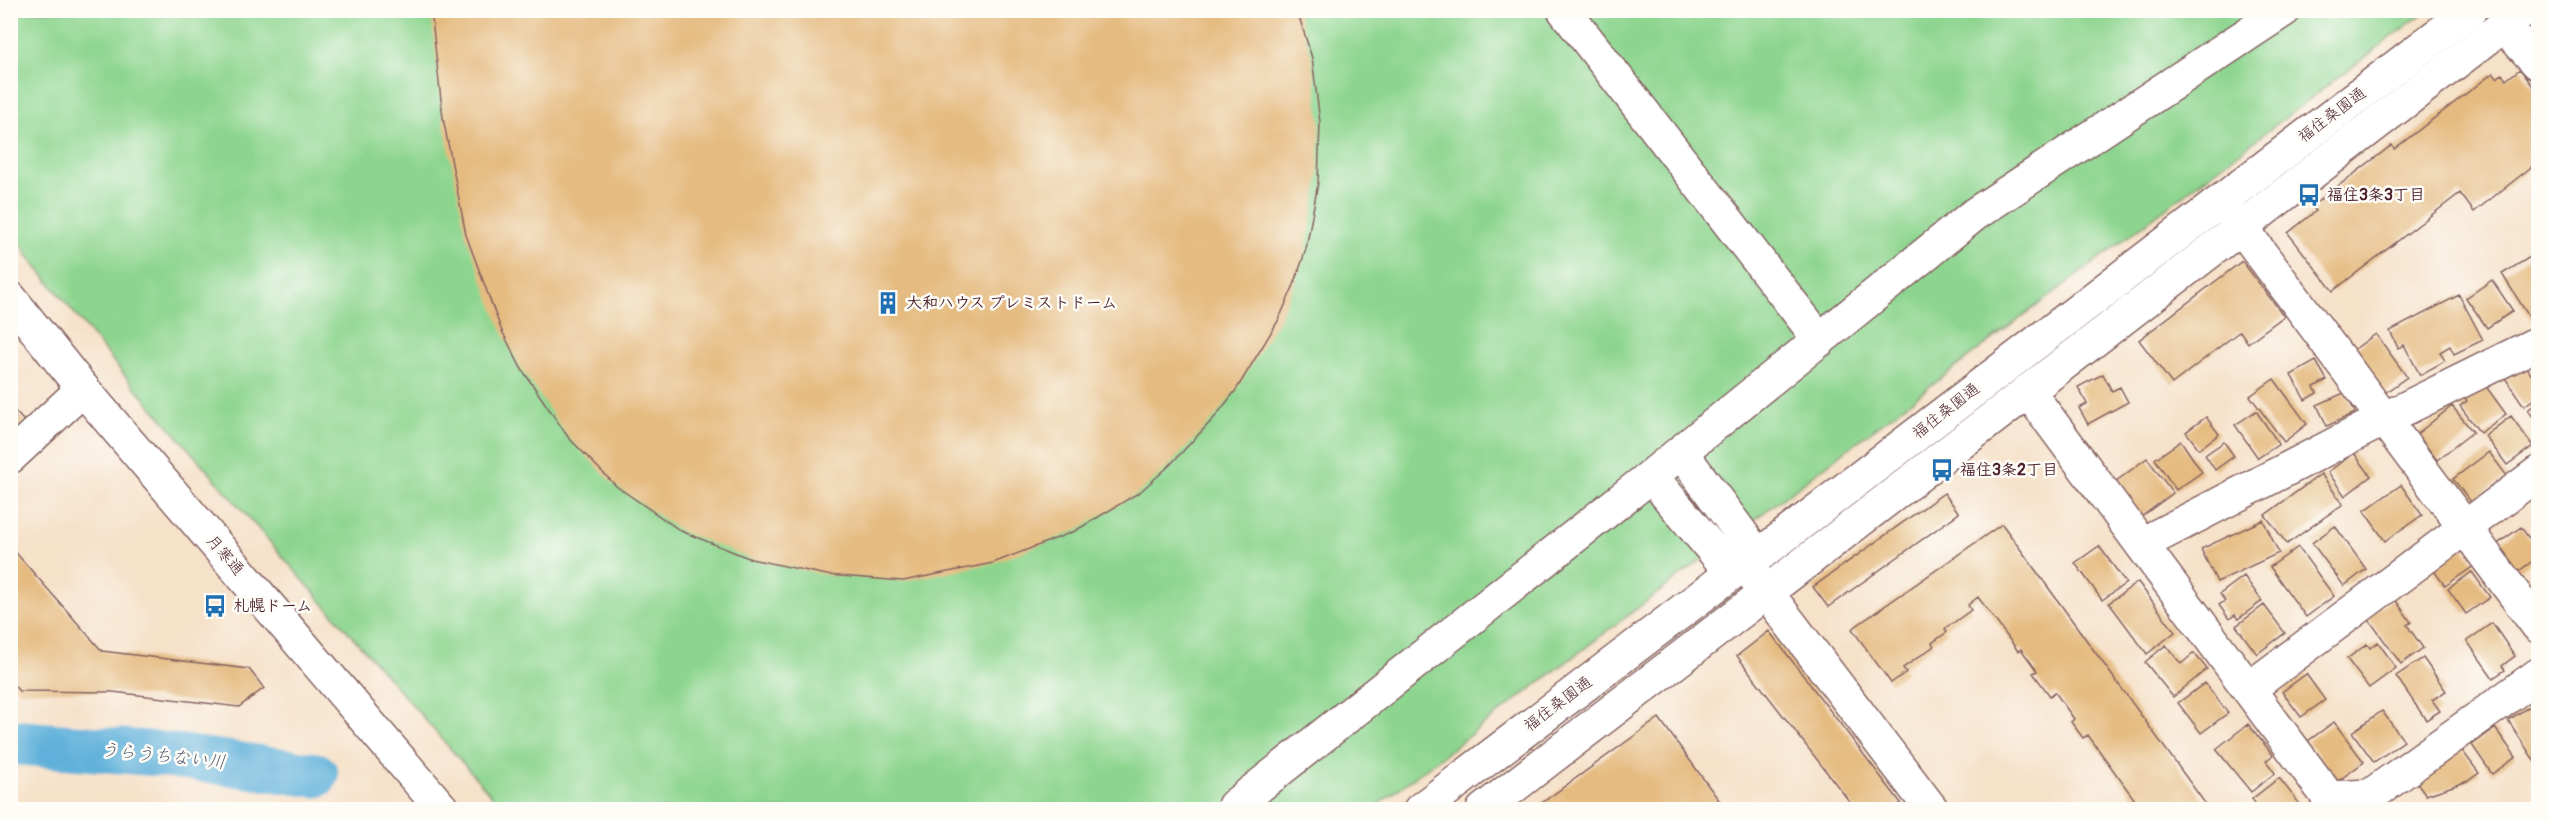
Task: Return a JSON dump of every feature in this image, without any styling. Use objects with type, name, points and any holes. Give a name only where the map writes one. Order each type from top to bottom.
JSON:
[{"type":"main road","points":[[1564,10],[1825,336]]},
{"type":"main road","points":[[1583,10],[1825,336]]},
{"type":"main road","points":[[1234,806],[1652,476],[1975,214],[2284,10]]},
{"type":"main road","name":"福住桑園通","points":[[1423,809],[2470,10]]},
{"type":"main road","points":[[2514,18],[2538,63]]},
{"type":"main road","name":"福住桑園通","points":[[1483,810],[2514,18]]},
{"type":"main road","points":[[2221,199],[2538,626]]},
{"type":"main road","name":"月寒通","points":[[10,298],[83,389],[443,810]]},
{"type":"main road","points":[[2142,544],[2384,419],[2538,343]]},
{"type":"main road","points":[[10,457],[83,389]]},
{"type":"main road","points":[[2028,391],[2250,688],[2329,798],[2370,796],[2538,675]]},
{"type":"main road","points":[[1681,452],[1745,564]]},
{"type":"main road","points":[[2250,688],[2538,473]]},
{"type":"main road","points":[[1652,476],[1745,564],[1767,590],[1928,808]]},
{"type":"green space","points":[[10,11],[2426,11],[1371,810],[503,809],[131,383],[27,255],[11,222]]},
{"type":"building","name":"大和ハウス プレミストドーム","points":[[431,10],[1297,10],[1312,58],[1320,122],[1318,183],[1306,249],[1294,285],[1278,321],[1236,390],[1215,417],[1169,466],[1140,492],[1075,531],[993,563],[903,581],[827,575],[751,559],[681,531],[616,486],[568,437],[521,368],[501,329],[466,235],[443,118]]},
{"type":"building","points":[[2520,69],[2538,93],[2538,171],[2534,165],[2474,212],[2460,193],[2333,291],[2288,233],[2316,211],[2312,206],[2392,145],[2394,149],[2493,73],[2497,78],[2502,74],[2506,80]]},
{"type":"building","points":[[2535,254],[2538,259],[2538,320],[2533,323],[2502,274]]},
{"type":"building","points":[[2242,261],[2284,316],[2248,343],[2240,331],[2172,384],[2139,340]]},
{"type":"building","points":[[2492,280],[2513,311],[2487,328],[2466,298]]},
{"type":"building","points":[[2459,295],[2483,340],[2454,354],[2450,346],[2440,352],[2445,361],[2420,375],[2404,345],[2398,348],[2390,331]]},
{"type":"building","points":[[2376,334],[2407,377],[2383,394],[2352,351]]},
{"type":"building","points":[[2316,361],[2327,380],[2314,387],[2317,393],[2305,400],[2291,375]]},
{"type":"building","points":[[2523,362],[2538,385],[2538,396],[2524,406],[2503,375]]},
{"type":"building","points":[[2103,374],[2112,391],[2120,387],[2128,402],[2088,424],[2079,408],[2087,404],[2078,387]]},
{"type":"building","points":[[2274,379],[2307,424],[2284,442],[2250,396]]},
{"type":"building","points":[[2482,381],[2506,414],[2480,433],[2460,406],[2467,401],[2463,395]]},
{"type":"building","points":[[2346,392],[2355,413],[2327,426],[2317,405]]},
{"type":"building","points":[[2538,402],[2538,424],[2528,410]]},
{"type":"building","points":[[10,406],[25,422],[10,435]]},
{"type":"building","points":[[2452,406],[2473,432],[2437,460],[2417,434]]},
{"type":"building","points":[[2256,411],[2279,444],[2258,458],[2235,425]]},
{"type":"building","points":[[2511,416],[2533,446],[2507,465],[2485,436]]},
{"type":"building","points":[[2206,417],[2219,434],[2199,449],[2186,432]]},
{"type":"building","points":[[2181,441],[2202,472],[2176,490],[2155,459]]},
{"type":"building","points":[[2224,442],[2234,456],[2215,470],[2205,455]]},
{"type":"building","points":[[2489,452],[2507,476],[2471,502],[2453,479]]},
{"type":"building","points":[[2354,453],[2371,476],[2345,496],[2328,472]]},
{"type":"building","points":[[2147,458],[2173,493],[2141,517],[2115,482]]},
{"type":"building","points":[[2321,474],[2343,504],[2287,544],[2265,515]]},
{"type":"building","points":[[2401,485],[2422,515],[2385,541],[2364,511]]},
{"type":"building","points":[[1944,493],[1959,513],[1828,607],[1813,587]]},
{"type":"building","points":[[2263,520],[2279,553],[2217,582],[2201,549]]},
{"type":"building","points":[[2002,524],[2210,810],[2142,810],[2088,735],[2083,738],[2071,722],[2074,719],[2055,692],[2050,696],[2033,673],[2037,671],[2021,649],[2018,651],[1978,597],[1968,605],[1971,610],[1945,629],[1947,632],[1932,643],[1934,646],[1903,668],[1906,672],[1891,683],[1852,629]]},
{"type":"building","points":[[2335,526],[2366,569],[2344,586],[2312,543]]},
{"type":"building","points":[[2521,527],[2538,551],[2538,557],[2516,573],[2496,545]]},
{"type":"building","points":[[10,546],[102,651],[249,669],[264,688],[239,707],[113,692],[19,691],[10,681]]},
{"type":"building","points":[[2099,546],[2126,583],[2102,600],[2075,563]]},
{"type":"building","points":[[2298,547],[2334,596],[2306,617],[2270,567]]},
{"type":"building","points":[[2463,547],[2475,565],[2445,586],[2432,568]]},
{"type":"building","points":[[2472,572],[2490,597],[2466,614],[2448,589]]},
{"type":"building","points":[[2244,576],[2262,601],[2238,619],[2235,615],[2229,619],[2219,605],[2225,601],[2220,594]]},
{"type":"building","points":[[2138,582],[2175,632],[2147,654],[2109,603]]},
{"type":"building","points":[[2394,598],[2411,622],[2407,625],[2423,648],[2401,664],[2367,617]]},
{"type":"building","points":[[2264,605],[2285,633],[2257,654],[2236,626]]},
{"type":"building","points":[[2492,623],[2515,656],[2502,666],[2505,670],[2493,678],[2467,641]]},
{"type":"building","points":[[1769,631],[1901,803],[1893,810],[1856,810],[1737,656]]},
{"type":"building","points":[[2378,642],[2396,668],[2369,688],[2347,659],[2367,644],[2370,648]]},
{"type":"building","points":[[2166,645],[2181,664],[2194,653],[2207,669],[2173,697],[2145,662]]},
{"type":"building","points":[[2423,658],[2446,691],[2432,700],[2440,711],[2426,720],[2396,676]]},
{"type":"building","points":[[2306,674],[2325,700],[2301,717],[2282,692]]},
{"type":"building","points":[[2205,683],[2228,713],[2201,733],[2178,703]]},
{"type":"building","points":[[2538,701],[2538,762],[2535,762],[2508,720]]},
{"type":"building","points":[[2382,711],[2404,741],[2374,762],[2352,732]]},
{"type":"building","points":[[1659,718],[1726,810],[1532,810]]},
{"type":"building","points":[[2334,722],[2364,762],[2338,781],[2308,741]]},
{"type":"building","points":[[2248,724],[2273,755],[2266,761],[2275,773],[2251,792],[2216,749]]},
{"type":"building","points":[[2495,728],[2516,757],[2492,774],[2472,745]]},
{"type":"building","points":[[2461,749],[2479,773],[2468,781],[2426,795],[2416,781]]},
{"type":"building","points":[[2279,778],[2299,803],[2295,806],[2298,810],[2260,810],[2252,799]]},
{"type":"waterway","name":"うらうちない川","points":[[10,742],[159,754],[316,775]]},
{"type":"place","name":"福住3条3丁目","points":[[2309,195]]},
{"type":"place","name":"大和ハウス プレミストドーム","points":[[888,303]]},
{"type":"place","name":"福住3条2丁目","points":[[1942,470]]},
{"type":"place","name":"札幌ドーム","points":[[215,606]]}]
